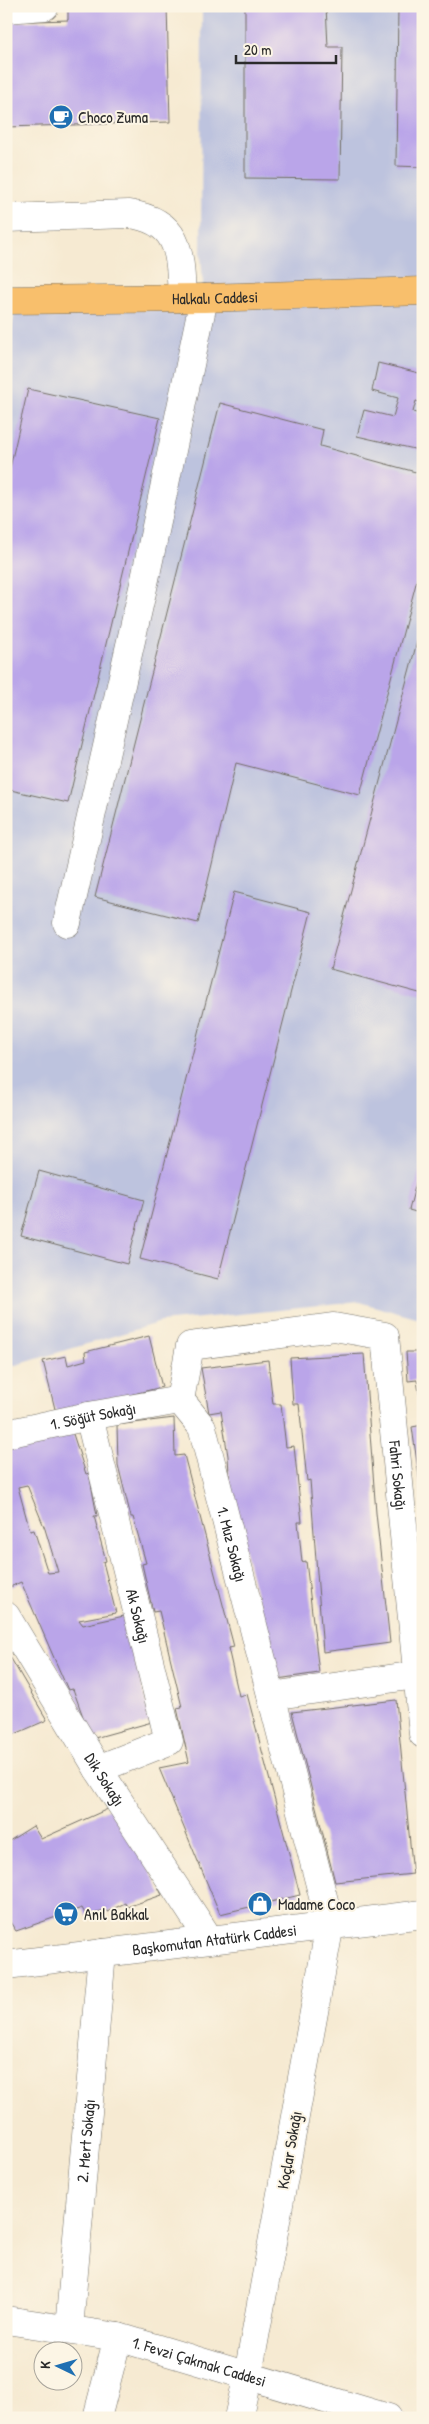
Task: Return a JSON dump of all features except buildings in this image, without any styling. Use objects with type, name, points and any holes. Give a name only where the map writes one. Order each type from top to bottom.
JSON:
[{"type":"main road","name":"Halkalı Caddesi","points":[[6,300],[193,298],[423,291]]},
{"type":"street","points":[[6,9],[45,6]]},
{"type":"street","points":[[6,218],[129,214],[148,217],[164,226],[175,242],[193,298],[145,579],[67,923]]},
{"type":"street","name":"Fahri Sokağı","points":[[180,1400],[190,1346],[334,1327],[385,1336],[423,1734]]},
{"type":"street","name":"1. Söğüt Sokağı","points":[[6,1434],[89,1416],[180,1400]]},
{"type":"street","name":"1. Muz Sokağı","points":[[180,1400],[202,1427],[330,1924]]},
{"type":"street","name":"Ak Sokağı","points":[[89,1416],[169,1741],[98,1769]]},
{"type":"street","name":"Dik Sokağı","points":[[6,1616],[98,1769],[209,1939]]},
{"type":"street","points":[[271,1696],[416,1675]]},
{"type":"street","name":"Başkomutan Atatürk Caddesi","points":[[9,1960],[102,1953],[423,1914]]},
{"type":"street","name":"Koçlar Sokağı","points":[[238,2418],[248,2376],[330,1924]]},
{"type":"street","name":"2. Mert Sokağı","points":[[69,2329],[102,1953]]},
{"type":"street","name":"1. Fevzi Çakmak Caddesi","points":[[6,2320],[118,2336],[388,2418]]},
{"type":"street","points":[[97,2418],[118,2336]]},
{"type":"shaded area","points":[[202,6],[423,6],[423,1320],[359,1302],[161,1322],[6,1368],[6,352],[18,299],[204,298],[201,255]]},
{"type":"place","name":"Choco Zuma","points":[[61,117]]},
{"type":"place","name":"Madame Coco","points":[[260,1904]]},
{"type":"place","name":"Anıl Bakkal","points":[[66,1914]]}]
